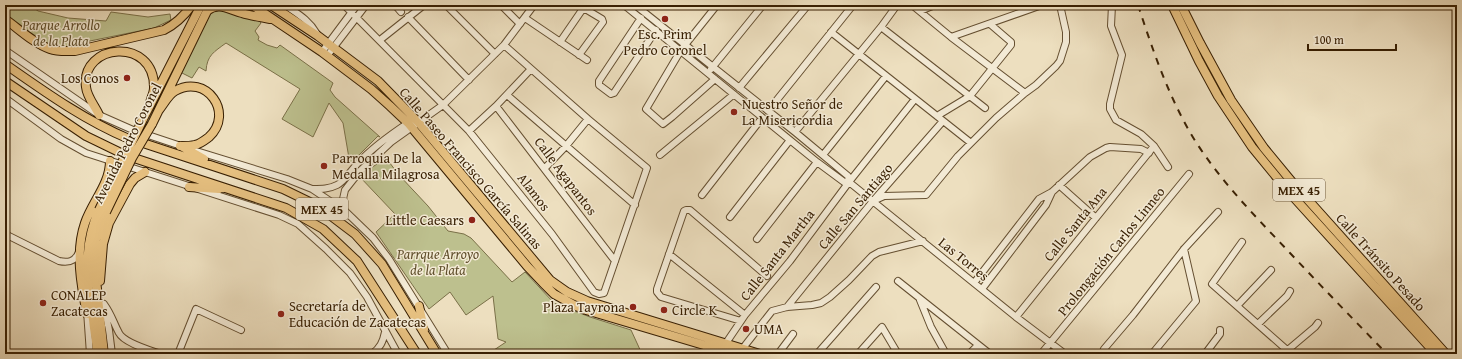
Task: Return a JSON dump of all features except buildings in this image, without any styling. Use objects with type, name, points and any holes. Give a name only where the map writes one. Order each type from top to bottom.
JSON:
[{"type":"main road","points":[[5,19],[38,43],[50,49],[75,51],[164,30],[174,25],[182,18],[192,5]]},
{"type":"main road","name":"Avenida Pedro Coronel","points":[[102,211],[150,103],[201,5]]},
{"type":"main road","name":"Calle Paseo Francisco García Salinas","points":[[252,5],[324,54],[371,89],[413,124],[550,280],[567,292],[594,304],[724,347],[734,354]]},
{"type":"main road","points":[[265,5],[286,15]]},
{"type":"main road","name":"Calle Paseo Francisco García Salinas","points":[[271,5],[331,45],[378,81],[527,266],[554,294],[586,310],[684,335]]},
{"type":"main road","name":"Calle Tránsito Pesado","points":[[1172,5],[1218,96],[1252,147],[1288,191],[1436,354]]},
{"type":"main road","name":"Calle Tránsito Pesado","points":[[1182,5],[1200,43],[1231,100],[1264,148],[1297,188],[1446,354]]},
{"type":"main road","points":[[208,8],[222,6],[241,13],[274,20]]},
{"type":"main road","name":"Avenida Pedro Coronel","points":[[104,354],[103,333],[97,298],[87,270],[88,247],[92,227],[152,124],[208,8]]},
{"type":"main road","points":[[99,115],[88,93],[86,82],[92,64],[108,53],[123,51],[130,53],[137,56],[148,65],[154,84],[150,103]]},
{"type":"main road","points":[[5,64],[42,90],[94,122],[130,138]]},
{"type":"main road","points":[[5,81],[86,136],[121,153]]},
{"type":"main road","points":[[159,110],[175,91],[188,87],[203,90],[213,97],[217,103],[219,116],[214,132],[206,140],[196,145],[180,146]]},
{"type":"main road","name":"MEX 45","points":[[146,144],[290,192],[318,206],[355,234],[382,264],[437,354]]},
{"type":"main road","points":[[180,146],[218,168]]},
{"type":"main road","name":"MEX 45","points":[[137,159],[286,208],[323,229],[357,260],[417,354]]},
{"type":"main road","points":[[87,314],[82,287],[80,249],[82,231],[85,221],[110,172],[110,161]]},
{"type":"main road","points":[[110,172],[117,172],[125,176],[131,182]]},
{"type":"main road","points":[[97,298],[100,281],[101,252],[106,234],[117,208],[131,182],[145,172]]},
{"type":"main road","points":[[189,187],[215,188],[244,193]]},
{"type":"main road","name":"Avenida Pedro Coronel","points":[[97,298],[97,354]]},
{"type":"main road","points":[[418,306],[426,336]]},
{"type":"main road","points":[[724,347],[742,348],[760,354]]},
{"type":"street","points":[[285,5],[306,19],[318,36]]},
{"type":"street","name":"Alamos","points":[[344,5],[469,131],[552,234],[594,292],[599,294],[604,293],[616,261]]},
{"type":"street","points":[[354,15],[357,5]]},
{"type":"street","points":[[324,54],[354,15],[366,5]]},
{"type":"street","points":[[395,5],[401,12]]},
{"type":"street","points":[[380,40],[424,5]]},
{"type":"street","points":[[446,5],[495,54]]},
{"type":"street","points":[[501,5],[520,24]]},
{"type":"street","points":[[341,208],[345,190],[360,171],[380,151],[413,124],[443,105],[504,45],[534,5]]},
{"type":"street","points":[[624,5],[817,162],[844,182],[849,182],[848,176],[823,155],[686,44],[635,5]]},
{"type":"street","points":[[715,79],[663,124],[646,109],[681,50],[717,5]]},
{"type":"street","points":[[708,72],[763,5]]},
{"type":"street","points":[[768,111],[853,5]]},
{"type":"street","points":[[795,132],[881,27],[897,5]]},
{"type":"street","points":[[912,5],[951,37],[1025,92]]},
{"type":"street","points":[[920,11],[935,5]]},
{"type":"street","points":[[951,37],[1042,5]]},
{"type":"street","points":[[873,201],[884,196],[926,195],[958,156],[996,118],[1025,92],[1036,85],[1052,71],[1060,61],[1066,42],[1066,32],[1060,5]]},
{"type":"street","points":[[1112,5],[1111,26],[1122,54],[1110,109],[1116,120],[1141,134],[1154,146],[1168,167]]},
{"type":"street","points":[[739,88],[806,8]]},
{"type":"street","points":[[560,42],[582,10],[587,10],[602,19],[603,22],[579,55]]},
{"type":"street","points":[[408,17],[469,80]]},
{"type":"street","points":[[525,18],[587,60]]},
{"type":"street","points":[[641,18],[599,81],[599,85],[611,94],[614,93],[656,30]]},
{"type":"street","points":[[937,116],[970,96],[1011,45],[1011,42],[990,24]]},
{"type":"street","points":[[881,27],[985,108]]},
{"type":"street","points":[[831,32],[971,143]]},
{"type":"street","points":[[504,45],[588,119],[647,168],[616,261]]},
{"type":"street","points":[[5,50],[99,115],[133,130],[287,179],[312,189],[341,208],[373,238],[389,259],[448,354]]},
{"type":"street","points":[[469,131],[507,95],[531,69]]},
{"type":"street","points":[[823,155],[886,76]]},
{"type":"street","points":[[507,95],[635,205]]},
{"type":"street","points":[[660,155],[733,95]]},
{"type":"street","points":[[5,98],[86,153],[279,215],[298,224],[350,273],[367,297],[398,354]]},
{"type":"street","name":"Calle Santa Martha","points":[[724,347],[745,315],[790,261],[849,182],[915,99]]},
{"type":"street","points":[[749,108],[755,100]]},
{"type":"street","name":"Calle Agapantos","points":[[496,106],[616,261]]},
{"type":"street","points":[[702,195],[762,118]]},
{"type":"street","points":[[545,168],[566,146],[588,119]]},
{"type":"street","name":"Calle San Santiago","points":[[787,307],[873,201],[943,121]]},
{"type":"street","points":[[777,130],[783,123]]},
{"type":"street","points":[[312,189],[329,189],[339,184],[376,146],[394,131],[413,124]]},
{"type":"street","points":[[730,217],[790,140]]},
{"type":"street","points":[[376,146],[380,151]]},
{"type":"street","name":"Calle Santa Ana","points":[[1016,317],[1154,146]]},
{"type":"street","points":[[974,283],[1038,199],[1060,186],[1090,157],[1110,147],[1141,149],[1148,153]]},
{"type":"street","points":[[757,239],[817,162]]},
{"type":"street","name":"Prolongación Carlos Linneo","points":[[1042,354],[1189,174]]},
{"type":"street","name":"Las Torres","points":[[849,182],[1016,317],[1065,354]]},
{"type":"street","points":[[1060,186],[1096,218]]},
{"type":"street","points":[[982,289],[1046,205],[1052,192]]},
{"type":"street","points":[[741,321],[661,297],[657,292],[684,211],[690,210],[767,276]]},
{"type":"street","points":[[1104,349],[1133,315],[1184,249],[1218,212]]},
{"type":"street","points":[[5,234],[59,261],[72,261],[76,258],[80,249]]},
{"type":"street","points":[[742,348],[772,311],[787,307],[821,303],[849,280],[872,256],[880,252],[923,241]]},
{"type":"street","points":[[1242,242],[1212,284],[1258,324],[1285,352],[1315,328],[1318,323]]},
{"type":"street","points":[[1152,354],[1196,301],[1184,249]]},
{"type":"street","points":[[670,254],[745,315]]},
{"type":"street","points":[[1237,306],[1271,270]]},
{"type":"street","points":[[898,281],[990,354]]},
{"type":"street","points":[[817,354],[876,287]]},
{"type":"street","points":[[1258,324],[1287,296],[1290,291]]},
{"type":"street","points":[[97,298],[111,314],[119,334],[128,341],[161,354]]},
{"type":"street","name":"Avenida Pedro Coronel","points":[[90,354],[87,314],[97,298]]},
{"type":"street","name":"Avenida Pedro Coronel","points":[[97,298],[108,319],[112,354]]},
{"type":"street","points":[[919,299],[931,327],[946,354]]},
{"type":"street","points":[[178,354],[196,309],[241,330]]},
{"type":"street","points":[[858,354],[882,326],[898,354]]},
{"type":"street","points":[[1205,354],[1220,334],[1220,330]]},
{"type":"street","points":[[372,354],[378,350],[383,342],[386,332]]},
{"type":"street","points":[[778,354],[793,334]]},
{"type":"street","points":[[969,354],[978,344]]},
{"type":"green space","name":"Parque Arrollo de la Plata","points":[[5,5],[30,5],[38,11],[68,18],[106,21],[111,12],[148,17],[170,14],[171,20],[154,28],[80,43],[79,48],[62,49],[41,42],[5,16]]},
{"type":"green space","points":[[215,9],[222,9],[259,20],[261,23],[255,31],[259,37],[258,40],[277,48],[280,45],[333,83],[330,90],[335,97],[380,137],[378,136],[350,164],[343,123],[329,103],[313,137],[282,119],[300,89],[226,43],[212,54],[208,61],[206,71],[199,67],[192,78],[180,72],[208,14]]},
{"type":"green space","name":"Parrque Arroyo de la Plata","points":[[386,158],[448,231],[464,234],[471,238],[512,282],[525,272],[554,303],[590,317],[631,330],[642,354],[601,354],[597,350],[591,354],[493,354],[491,352],[506,342],[498,339],[493,296],[466,315],[450,292],[429,309],[376,232],[395,214],[359,176]]},
{"type":"railway","points":[[1138,5],[1169,91],[1185,123],[1204,155],[1252,212],[1387,354]]},
{"type":"place","name":"Esc. Prim Pedro Coronel","points":[[665,19]]},
{"type":"place","name":"Los Conos","points":[[127,78]]},
{"type":"place","name":"Nuestro Señor de La Misericordia","points":[[734,112]]},
{"type":"place","name":"Parroquia De la Medalla Milagrosa","points":[[324,166]]},
{"type":"place","name":"Little Caesars","points":[[472,220]]},
{"type":"place","name":"CONALEP Zacatecas","points":[[43,303]]},
{"type":"place","name":"Plaza Tayrona","points":[[633,307]]},
{"type":"place","name":"Circle K","points":[[664,310]]},
{"type":"place","name":"Secretaría de Educación de Zacatecas","points":[[281,314]]},
{"type":"place","name":"UMA","points":[[746,329]]}]
